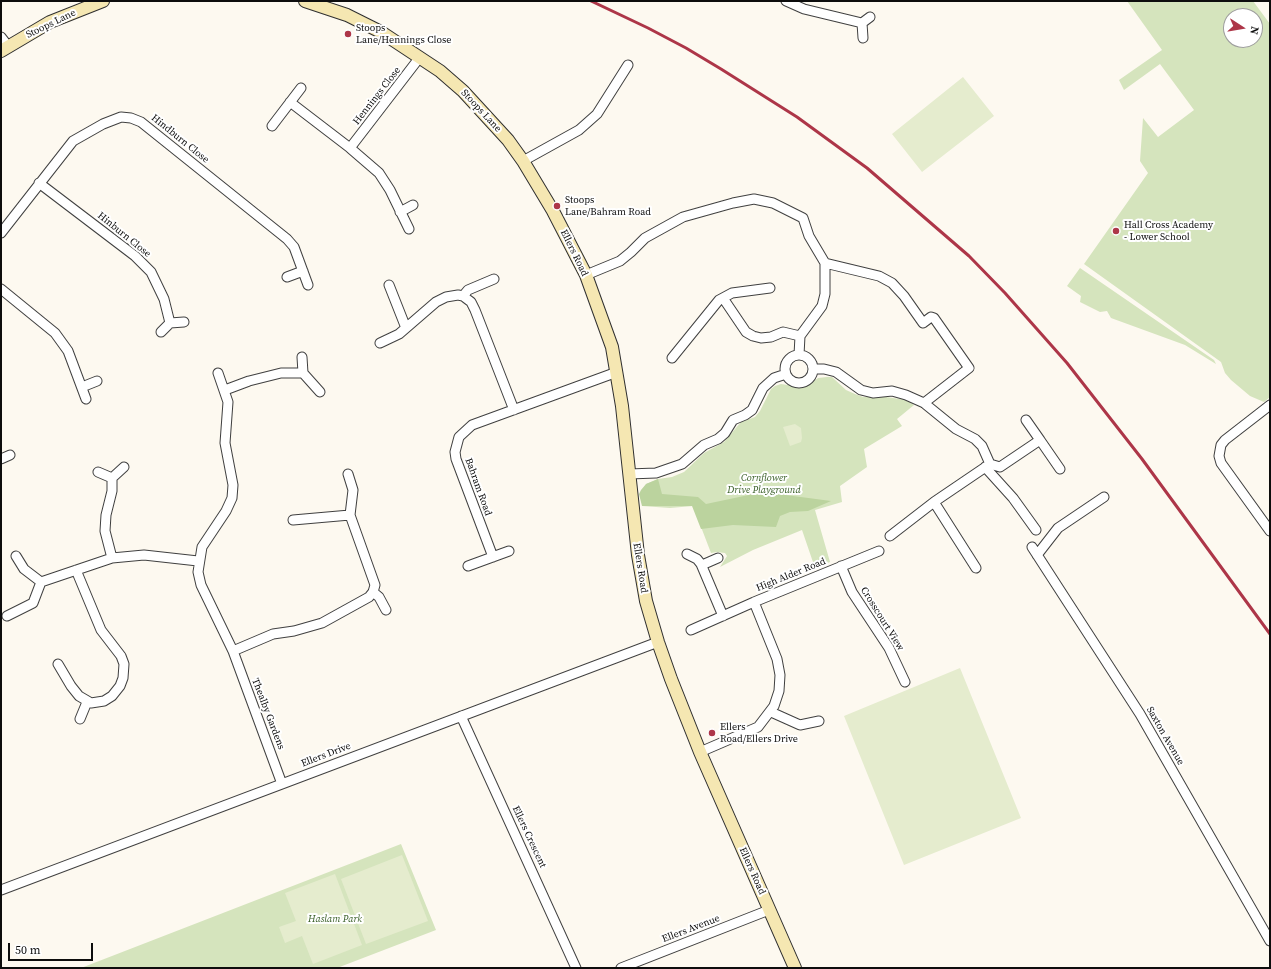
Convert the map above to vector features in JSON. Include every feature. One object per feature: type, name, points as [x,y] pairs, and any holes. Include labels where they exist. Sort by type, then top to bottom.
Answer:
[{"type":"street","name":"Stoops Lane","points":[[3,45],[50,22],[103,1]]},
{"type":"street","name":"Stoops Lane","points":[[305,1],[347,15],[381,32],[420,57],[463,91],[508,140],[523,161]]},
{"type":"street","points":[[786,1],[804,9],[862,23]]},
{"type":"street","points":[[862,23],[870,17]]},
{"type":"street","points":[[862,23],[863,38]]},
{"type":"street","name":"Hennings Close","points":[[350,148],[420,57]]},
{"type":"street","points":[[523,161],[573,134],[597,114],[628,65]]},
{"type":"street","points":[[272,126],[302,88]]},
{"type":"street","points":[[290,102],[350,148],[379,173],[409,229]]},
{"type":"street","name":"Hindburn Close","points":[[1,231],[73,142],[103,124],[121,117],[131,118],[142,122],[287,239],[294,247],[308,285]]},
{"type":"street","name":"Ellers Road","points":[[523,161],[553,211],[586,275],[612,347],[617,372],[638,555],[646,601],[658,642],[700,752],[795,968]]},
{"type":"street","name":"Hinburn Close","points":[[39,183],[135,256],[151,272],[161,292],[170,322]]},
{"type":"street","points":[[586,275],[620,261],[645,238],[683,217],[732,203],[754,199],[773,203],[803,218],[809,236],[825,263],[825,294],[822,306],[800,336],[799,355]]},
{"type":"street","points":[[400,212],[413,205]]},
{"type":"street","points":[[825,263],[880,276],[892,283],[904,296],[923,323],[931,317],[934,318],[969,368],[924,403]]},
{"type":"street","points":[[287,277],[303,271]]},
{"type":"street","points":[[463,296],[468,290],[494,279]]},
{"type":"street","points":[[389,285],[406,328]]},
{"type":"street","points":[[1,288],[55,333],[68,351],[86,399]]},
{"type":"street","points":[[672,358],[714,305],[723,298],[732,294],[770,288]]},
{"type":"street","points":[[380,342],[406,328],[436,302],[446,297],[458,295],[463,296],[471,302],[475,310],[514,410]]},
{"type":"street","points":[[723,298],[746,332],[753,336],[761,338],[771,337],[783,332],[800,336]]},
{"type":"street","points":[[160,332],[170,322],[184,322]]},
{"type":"street","points":[[799,355],[808,357],[813,365],[810,378],[802,383],[793,381],[786,374],[785,370],[787,361],[794,356],[799,355]]},
{"type":"street","points":[[302,357],[304,373],[320,392]]},
{"type":"street","points":[[813,369],[824,369],[836,372],[861,390],[873,393],[892,391],[906,395],[924,403],[956,429],[975,439],[982,446],[988,465],[1036,530]]},
{"type":"street","name":"Bahram Road","points":[[493,556],[456,459],[456,444],[464,431],[472,425],[617,372]]},
{"type":"street","name":"Thealby Gardens","points":[[218,373],[228,402],[225,444],[233,485],[232,498],[226,512],[202,547],[198,561],[198,572],[201,585],[232,651],[282,784]]},
{"type":"street","points":[[225,390],[249,381],[281,373],[304,373]]},
{"type":"street","points":[[629,474],[656,473],[682,464],[704,445],[718,439],[725,433],[733,420],[746,415],[752,410],[763,388],[774,378],[786,374]]},
{"type":"street","points":[[82,387],[97,381]]},
{"type":"street","points":[[1270,405],[1225,440],[1220,451],[1221,462],[1270,531]]},
{"type":"street","points":[[1026,420],[1060,470]]},
{"type":"street","points":[[890,536],[934,502],[988,465],[1000,467],[1040,440]]},
{"type":"street","points":[[112,558],[105,531],[106,515],[112,491],[112,478],[124,467]]},
{"type":"street","points":[[98,472],[112,478]]},
{"type":"street","points":[[232,651],[273,634],[294,631],[322,622],[369,597],[373,592],[375,585],[350,515],[353,490],[348,474]]},
{"type":"street","name":"Saxton Avenue","points":[[1104,497],[1058,528],[1034,551],[1140,714],[1270,941]]},
{"type":"street","points":[[934,502],[976,568]]},
{"type":"street","points":[[293,520],[350,515]]},
{"type":"street","points":[[468,566],[508,551]]},
{"type":"street","name":"High Alder Road","points":[[700,752],[758,727],[771,712],[780,691],[780,675],[777,659],[754,602],[879,551]]},
{"type":"street","points":[[687,554],[697,559],[702,566],[723,616]]},
{"type":"street","points":[[41,582],[112,558],[144,555],[198,561]]},
{"type":"street","points":[[16,556],[24,569],[41,582]]},
{"type":"street","points":[[702,566],[718,558]]},
{"type":"street","name":"Crosscourt View","points":[[841,566],[852,592],[889,648],[905,682]]},
{"type":"street","points":[[58,664],[71,686],[79,696],[91,703],[104,701],[117,692],[123,678],[124,664],[121,656],[101,630],[76,570]]},
{"type":"street","points":[[7,616],[33,603],[41,582]]},
{"type":"street","points":[[373,592],[379,596],[386,610]]},
{"type":"street","points":[[691,630],[754,602]]},
{"type":"street","name":"Ellers Drive","points":[[1,890],[658,642]]},
{"type":"street","points":[[80,719],[87,702]]},
{"type":"street","points":[[771,712],[800,725],[819,721]]},
{"type":"street","name":"Ellers Crescent","points":[[461,716],[576,968]]},
{"type":"street","name":"Ellers Avenue","points":[[621,968],[769,910]]},
{"type":"green space","points":[[1127,1],[1253,1],[1258,8],[1223,8],[1223,48],[1263,48],[1263,15],[1270,24],[1270,397],[1264,402],[1250,396],[1231,380],[1225,373],[1221,362],[1084,264],[1148,173],[1140,161],[1143,118],[1158,137],[1194,110],[1160,64],[1124,90],[1119,80],[1162,50]]},
{"type":"green space","points":[[963,77],[994,116],[922,172],[892,134]]},
{"type":"green space","points":[[1080,268],[1214,360],[1216,364],[1185,345],[1111,318],[1107,311],[1100,312],[1080,302],[1081,296],[1067,286]]},
{"type":"green space","name":"Cornflower Drive Playground","points":[[832,377],[846,390],[863,397],[886,397],[907,400],[914,405],[897,419],[902,426],[864,449],[867,467],[840,486],[842,502],[815,510],[830,562],[815,568],[802,530],[753,550],[720,567],[727,556],[725,553],[711,553],[693,506],[670,508],[642,506],[646,484],[684,472],[704,453],[724,442],[741,422],[755,417],[760,411],[771,389],[775,386],[781,384],[801,387],[810,384],[818,378]]},
{"type":"green space","points":[[795,424],[801,428],[802,438],[801,442],[790,446],[783,427]]},
{"type":"green space","points":[[658,479],[662,494],[698,497],[706,504],[763,492],[831,501],[808,511],[790,512],[780,516],[776,527],[733,525],[701,529],[692,506],[642,506],[639,494],[641,490],[646,484]]},
{"type":"green space","points":[[960,668],[1021,818],[904,865],[844,716]]},
{"type":"green space","name":"Haslam Park","points":[[401,844],[436,930],[337,968],[81,968]]},
{"type":"green space","points":[[402,855],[428,921],[366,944],[341,879]]},
{"type":"green space","points":[[335,874],[362,945],[313,964],[302,936],[285,943],[279,927],[296,921],[285,893]]},
{"type":"railway","points":[[591,1],[686,48],[797,117],[867,168],[969,256],[1005,293],[1067,363],[1142,459],[1270,634]]},
{"type":"place","name":"Stoops Lane/Hennings Close","points":[[348,34]]},
{"type":"place","name":"Stoops Lane/Bahram Road","points":[[557,206]]},
{"type":"place","name":"Hall Cross Academy - Lower School","points":[[1116,231]]},
{"type":"place","name":"Ellers Road/Ellers Drive","points":[[712,733]]}]
